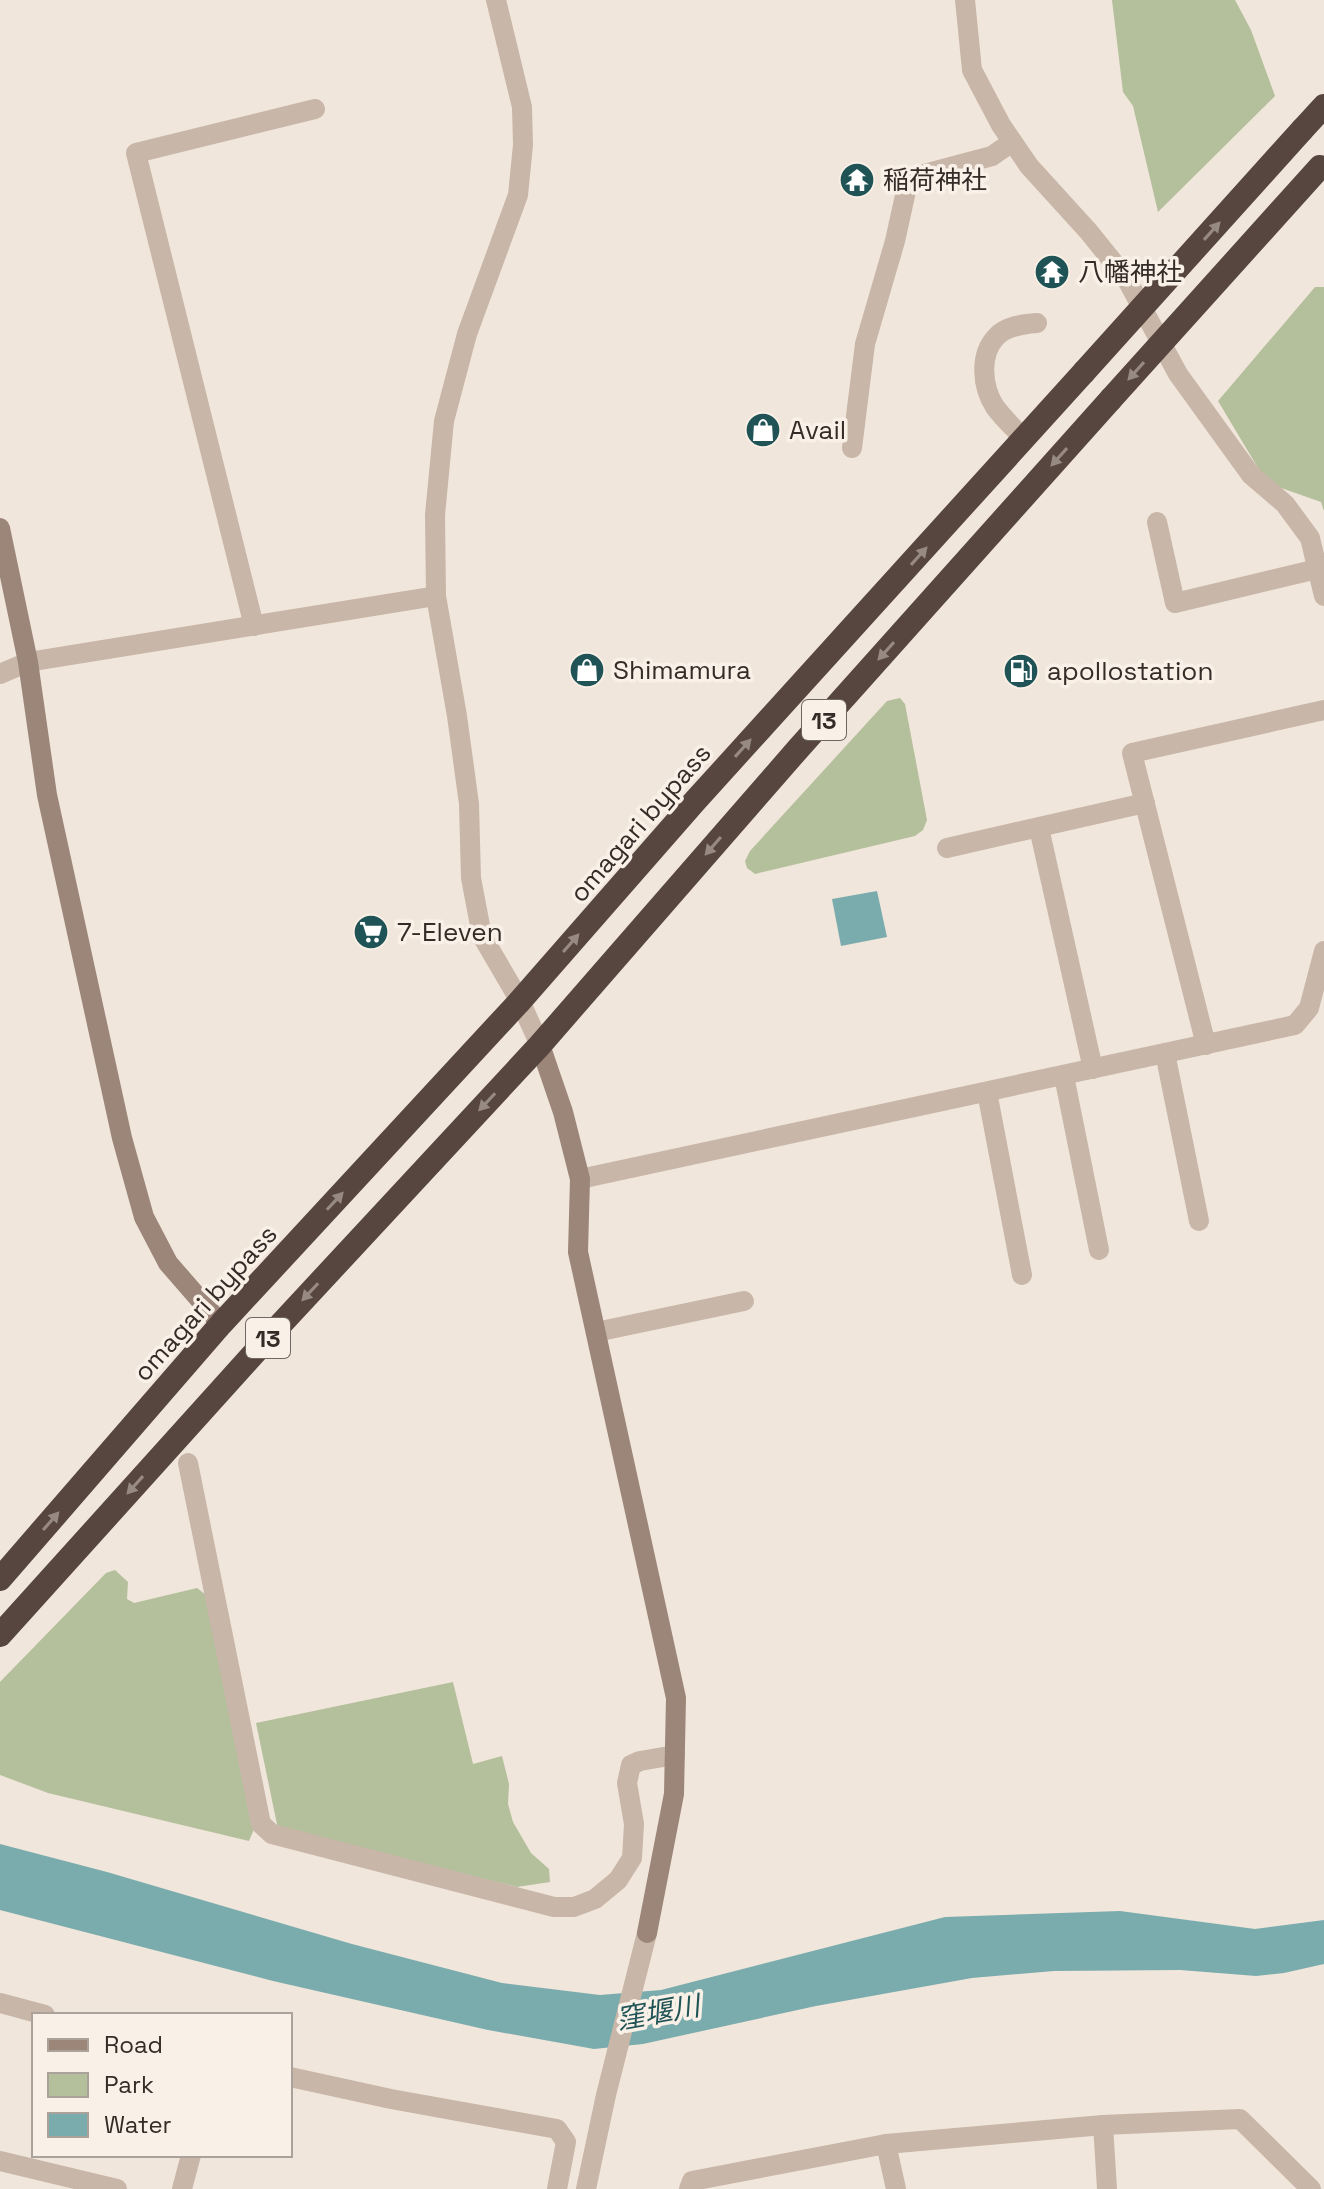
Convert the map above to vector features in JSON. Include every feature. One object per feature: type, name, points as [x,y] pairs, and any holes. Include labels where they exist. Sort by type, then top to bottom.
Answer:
[{"type":"highway","name":"omagari bypass","points":[[0,1579],[221,1324],[520,1001],[695,801],[1324,106]]},
{"type":"highway","name":"13","points":[[0,1635],[267,1339],[540,1045],[798,749],[1324,163]]},
{"type":"street","points":[[496,0],[522,107],[523,145],[518,195],[467,334],[444,421],[435,515],[436,596],[469,804],[471,878],[482,936],[520,1001],[540,1045],[563,1112],[580,1179],[578,1252],[676,1698],[674,1794],[647,1933],[586,2189]]},
{"type":"street","points":[[965,0],[972,70],[1001,125],[1029,166],[1126,278],[1178,374],[1251,475],[1285,504],[1310,538],[1324,596]]},
{"type":"street","points":[[254,626],[136,153],[315,109]]},
{"type":"street","points":[[852,448],[865,344],[906,191],[913,177],[992,156],[1012,142]]},
{"type":"street","points":[[1024,439],[995,407],[986,389],[984,372],[988,352],[996,337],[1010,328],[1037,323]]},
{"type":"street","points":[[1157,522],[1175,603],[1317,569]]},
{"type":"street","points":[[0,528],[28,662],[47,795],[122,1138],[144,1217],[168,1263],[221,1324]]},
{"type":"street","points":[[0,674],[28,662],[436,596]]},
{"type":"street","points":[[1206,1045],[1132,753],[1324,710]]},
{"type":"street","points":[[947,848],[1145,803]]},
{"type":"street","points":[[1039,828],[1093,1069]]},
{"type":"street","points":[[580,1179],[1295,1025],[1309,1008],[1324,951]]},
{"type":"street","points":[[1165,1053],[1199,1221]]},
{"type":"street","points":[[1064,1076],[1099,1250]]},
{"type":"street","points":[[987,1092],[1022,1275]]},
{"type":"street","points":[[596,1332],[744,1301]]},
{"type":"street","points":[[188,1463],[261,1824],[272,1834],[554,1907],[574,1907],[595,1899],[618,1880],[632,1858],[634,1824],[627,1783],[631,1765],[675,1755]]},
{"type":"street","points":[[0,2003],[38,2013]]},
{"type":"street","points":[[292,2077],[557,2129],[566,2142],[557,2189]]},
{"type":"street","points":[[689,2189],[692,2181],[886,2144],[1103,2125],[1240,2119],[1311,2189]]},
{"type":"street","points":[[1103,2125],[1107,2189]]},
{"type":"street","points":[[886,2144],[896,2189]]},
{"type":"street","points":[[182,2189],[190,2157]]},
{"type":"street","points":[[0,2161],[117,2189]]},
{"type":"green space","points":[[1112,0],[1235,0],[1251,30],[1275,96],[1158,212],[1133,106],[1123,92]]},
{"type":"green space","points":[[1315,287],[1324,287],[1324,511],[1321,502],[1267,483],[1218,401]]},
{"type":"green space","points":[[900,698],[905,704],[927,820],[923,830],[915,836],[755,874],[747,868],[745,861],[750,851],[887,701]]},
{"type":"green space","points":[[115,1570],[128,1582],[127,1599],[134,1603],[197,1588],[206,1595],[254,1829],[249,1841],[48,1793],[0,1775],[0,1682],[106,1573]]},
{"type":"green space","points":[[453,1682],[473,1764],[502,1756],[513,1822],[531,1853],[549,1869],[550,1882],[517,1887],[278,1829],[256,1723]]},
{"type":"water","points":[[877,891],[887,937],[841,946],[832,899]]},
{"type":"water","name":"窪堰川","points":[[0,1844],[352,1944],[502,1983],[600,1995],[661,1990],[945,1917],[1120,1911],[1255,1929],[1324,1920],[1324,1964],[1256,1976],[1180,1970],[1054,1971],[972,1978],[816,2006],[643,2044],[594,2049],[488,2030],[273,1981],[0,1910]]},
{"type":"place","name":"稲荷神社","points":[[857,180]]},
{"type":"place","name":"八幡神社","points":[[1052,272]]},
{"type":"place","name":"Avail","points":[[763,430]]},
{"type":"place","name":"Shimamura","points":[[587,670]]},
{"type":"place","name":"apollostation","points":[[1021,671]]},
{"type":"place","name":"7-Eleven","points":[[371,932]]}]
